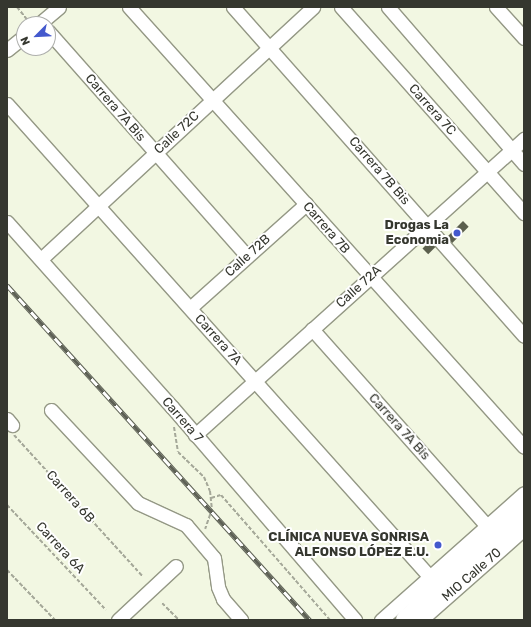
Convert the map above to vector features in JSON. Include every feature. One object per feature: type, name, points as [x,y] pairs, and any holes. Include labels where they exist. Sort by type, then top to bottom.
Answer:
[{"type":"highway","points":[[406,620],[524,511]]},
{"type":"street","points":[[50,16],[59,7]]},
{"type":"street","name":"Carrera 7B","points":[[129,7],[306,204],[369,277],[524,447]]},
{"type":"street","name":"Carrera 7B Bis","points":[[233,7],[524,336]]},
{"type":"street","name":"Calle 72C","points":[[41,259],[313,7]]},
{"type":"street","name":"Carrera 7C","points":[[341,7],[524,213]]},
{"type":"street","points":[[388,7],[524,164]]},
{"type":"street","points":[[496,7],[520,24],[524,38]]},
{"type":"street","points":[[7,50],[16,43]]},
{"type":"street","name":"Carrera 7A Bis","points":[[56,43],[247,256]]},
{"type":"street","name":"Carrera 7A","points":[[7,104],[428,576]]},
{"type":"street","name":"Calle 72A","points":[[195,435],[487,171],[524,140]]},
{"type":"street","name":"Calle 72B","points":[[190,308],[306,204]]},
{"type":"street","name":"Carrera 7","points":[[7,222],[195,435],[355,620]]},
{"type":"street","name":"Carrera 7A Bis","points":[[312,329],[486,524]]},
{"type":"street","points":[[51,410],[138,503],[186,525],[214,558],[218,587],[223,599],[241,620]]},
{"type":"street","points":[[381,620],[486,524],[524,493]]},
{"type":"street","name":"MIO Calle 70","points":[[420,620],[524,530]]},
{"type":"street","points":[[118,620],[176,566]]},
{"type":"path","points":[[17,7],[28,16]]},
{"type":"path","name":"Carrera 6B","points":[[10,422],[12,432],[143,577]]},
{"type":"path","points":[[177,424],[173,428],[178,452],[204,477],[211,498],[212,509],[209,520],[197,539]]},
{"type":"path","points":[[211,498],[222,495],[330,620]]},
{"type":"path","name":"Carrera 6A","points":[[7,505],[106,610]]},
{"type":"path","points":[[7,570],[55,620]]},
{"type":"path","points":[[162,602],[179,620]]},
{"type":"building","name":"Drogas La Economia","points":[[463,221],[469,227],[451,244],[445,239]]},
{"type":"building","points":[[431,240],[437,246],[428,254],[423,248]]},
{"type":"railway","points":[[7,285],[310,620]]},
{"type":"place","name":"Drogas La Economia","points":[[457,233]]},
{"type":"place","name":"CLÍNICA NUEVA SONRISA ALFONSO LÓPEZ E.U.","points":[[438,545]]}]
